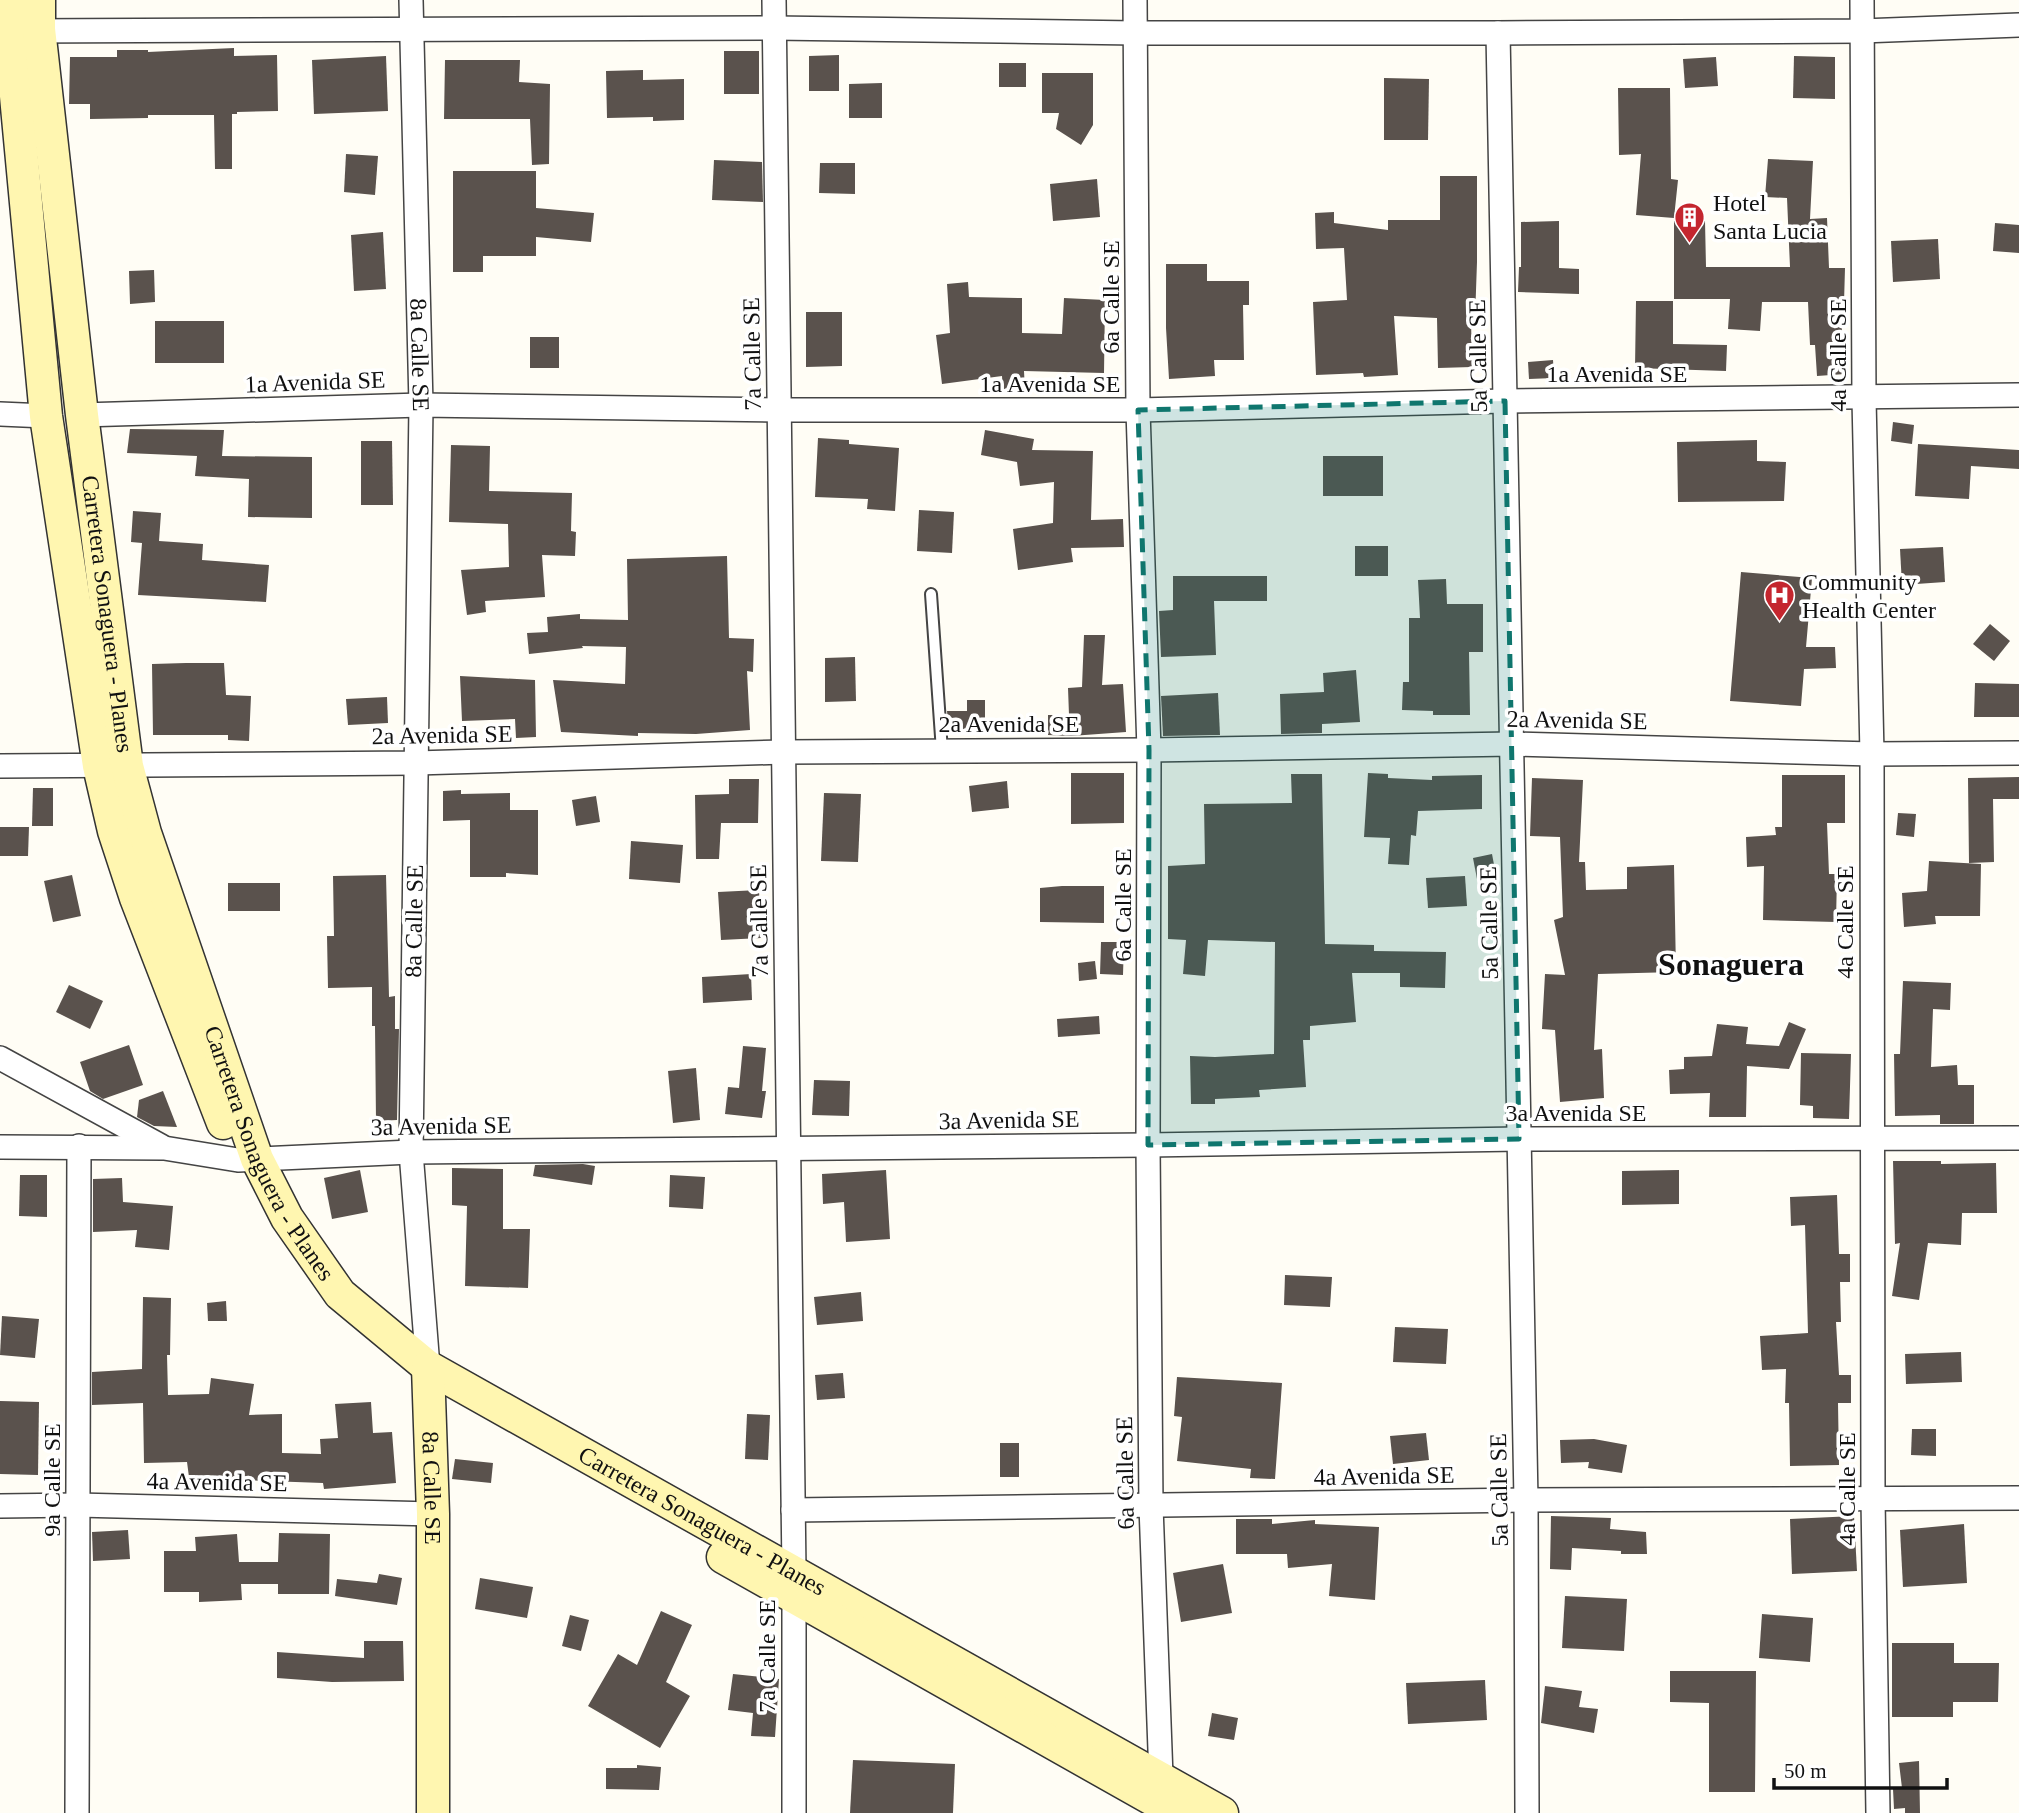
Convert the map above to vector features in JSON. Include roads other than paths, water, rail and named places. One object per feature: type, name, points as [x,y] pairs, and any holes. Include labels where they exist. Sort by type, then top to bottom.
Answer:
[{"type":"main road","name":"Carretera Sonaguera - Planes","points":[[10,0],[22,24],[82,415],[113,766],[114,831],[136,898],[248,1159],[272,1227],[327,1306],[428,1377],[793,1585],[1163,1801],[1222,1813]]},
{"type":"main road","name":"Carretera Sonaguera - Planes","points":[[22,24],[46,416],[113,766]]},
{"type":"main road","name":"8a Calle SE","points":[[428,1377],[433,1514],[433,1813]]},
{"type":"street","name":"8a Calle SE","points":[[411,0],[421,405],[411,1152],[428,1377]]},
{"type":"street","name":"7a Calle SE","points":[[774,0],[793,1510],[794,1813]]},
{"type":"street","name":"6a Calle SE","points":[[1135,0],[1138,410],[1149,750],[1148,1145],[1152,1506],[1163,1801]]},
{"type":"street","name":"4a Calle SE","points":[[1862,0],[1864,399],[1872,754],[1873,1499],[1878,1813]]},
{"type":"street","points":[[22,24],[1136,33],[1862,31],[2019,25]]},
{"type":"street","name":"5a Calle SE","points":[[1498,33],[1526,1500],[1527,1813]]},
{"type":"street","name":"1a Avenida SE","points":[[82,415],[421,405],[779,410],[1138,410],[1505,401],[1864,399],[2019,395]]},
{"type":"street","points":[[0,414],[46,416]]},
{"type":"street","name":"2a Avenida SE","points":[[0,765],[416,763],[783,752],[1512,744],[1872,754],[2019,753]]},
{"type":"street","points":[[0,1058],[164,1148]]},
{"type":"street","name":"3a Avenida SE","points":[[0,1147],[164,1148],[248,1159],[411,1152],[1519,1139],[2019,1138]]},
{"type":"street","name":"9a Calle SE","points":[[77,1813],[79,1146]]},
{"type":"street","name":"4a Avenida SE","points":[[793,1510],[1526,1500],[2019,1498]]},
{"type":"street","name":"4a Avenida SE","points":[[0,1506],[78,1505],[433,1514]]},
{"type":"lane","points":[[931,594],[942,751]]},
{"type":"place","name":"Hotel Santa Lucia","points":[[1690,244]]},
{"type":"place","name":"Community Health Center","points":[[1779,623]]},
{"type":"district","name":"Sonaguera","points":[[1731,964]]}]
